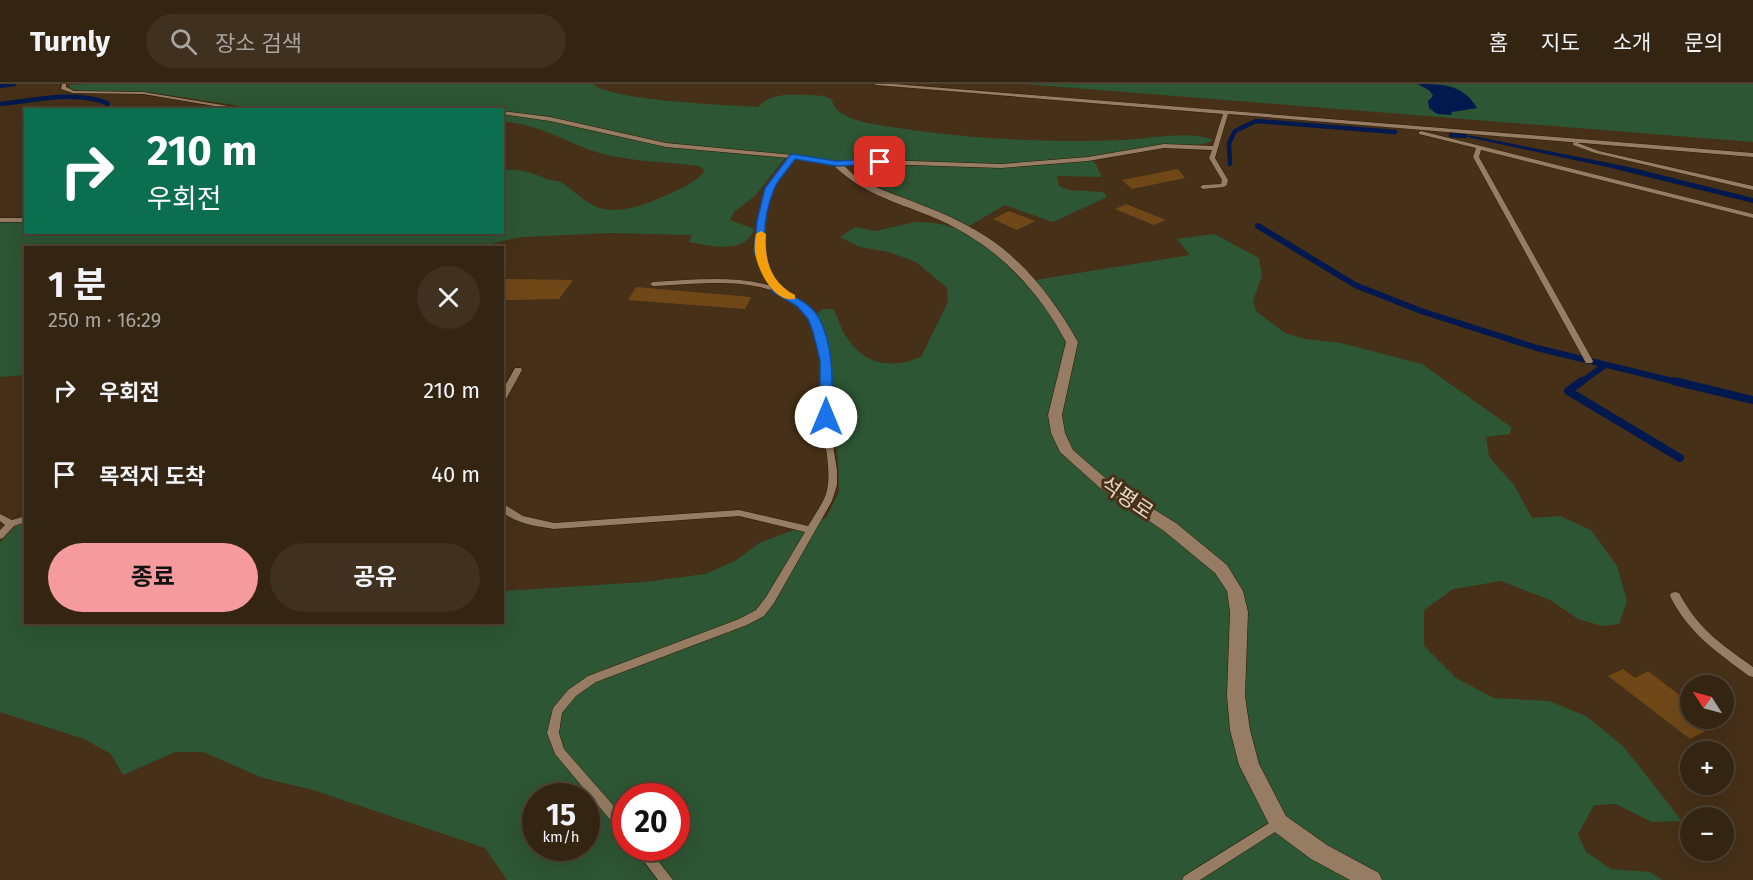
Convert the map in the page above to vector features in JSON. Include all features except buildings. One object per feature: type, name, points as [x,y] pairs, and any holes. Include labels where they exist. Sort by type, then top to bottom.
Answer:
[{"type":"street","name":"석평로","points":[[836,163],[852,179],[868,188],[960,226],[988,243],[1043,297],[1067,330],[1072,342],[1055,415],[1058,433],[1067,452],[1105,485],[1170,527],[1221,569],[1235,591],[1239,612],[1236,696],[1239,730],[1249,765],[1279,823],[1319,852],[1371,880]]},
{"type":"lane","points":[[64,84],[63,88],[66,91],[73,92],[143,93],[238,108]]},
{"type":"lane","points":[[876,84],[1753,155]]},
{"type":"lane","points":[[504,112],[550,119],[666,145],[836,163],[1001,166],[1088,159],[1164,146],[1215,148]]},
{"type":"lane","points":[[1203,187],[1224,185],[1225,180],[1221,171],[1213,162],[1226,113]]},
{"type":"lane","points":[[1408,128],[1478,149],[1753,216]]},
{"type":"lane","points":[[1567,140],[1597,152],[1753,188]]},
{"type":"lane","points":[[1478,149],[1476,157],[1589,360]]},
{"type":"lane","points":[[777,289],[759,252],[762,221],[770,188],[793,157]]},
{"type":"lane","points":[[0,220],[24,220]]},
{"type":"lane","points":[[612,813],[559,751],[553,733],[557,711],[572,693],[592,679],[760,613],[770,600],[831,492],[832,464],[826,417],[826,360],[813,318],[801,304],[777,289],[735,282],[653,284]]},
{"type":"lane","points":[[504,395],[518,370]]},
{"type":"lane","points":[[504,508],[512,515],[527,522],[554,526],[739,513],[811,530]]},
{"type":"lane","points":[[0,517],[12,524]]},
{"type":"lane","points":[[0,536],[12,524],[24,520]]},
{"type":"lane","points":[[1675,596],[1682,613],[1697,629],[1753,673]]},
{"type":"lane","points":[[1189,880],[1279,823]]},
{"type":"lane","points":[[651,861],[666,880]]},
{"type":"green space","points":[[593,84],[605,90],[646,98],[758,107],[771,98],[779,96],[824,96],[831,99],[839,111],[861,121],[953,135],[1066,141],[1122,140],[1181,135],[1213,140],[1198,145],[1151,146],[1092,157],[1102,177],[1057,176],[1059,186],[1069,190],[1104,192],[1107,197],[1053,222],[1005,205],[969,226],[856,177],[854,171],[859,166],[870,165],[863,160],[830,160],[788,154],[755,196],[734,212],[730,220],[754,229],[750,237],[735,246],[689,242],[692,235],[610,233],[521,237],[480,246],[24,246],[24,375],[0,377],[0,222],[24,222],[24,234],[504,234],[504,170],[520,170],[560,182],[592,205],[612,210],[631,208],[656,200],[679,190],[705,171],[699,166],[630,159],[594,151],[542,130],[504,122],[504,108],[254,108],[148,92],[79,91],[69,88],[70,85]]},
{"type":"green space","points":[[1024,84],[1753,84],[1753,142]]},
{"type":"green space","points":[[915,222],[949,226],[976,239],[988,248],[1023,282],[1190,255],[1177,239],[1214,234],[1259,258],[1262,276],[1253,301],[1256,311],[1285,333],[1305,339],[1341,343],[1422,364],[1511,427],[1510,434],[1486,437],[1489,457],[1514,485],[1532,518],[1560,516],[1591,530],[1617,566],[1627,601],[1619,624],[1602,626],[1578,619],[1550,600],[1501,581],[1453,589],[1424,610],[1424,646],[1456,678],[1494,698],[1549,701],[1586,716],[1623,746],[1680,821],[1652,822],[1616,804],[1594,805],[1578,834],[1586,852],[1611,869],[1649,872],[1663,880],[507,880],[485,848],[313,790],[263,778],[203,752],[175,752],[123,775],[111,754],[84,739],[0,712],[0,542],[16,525],[24,521],[24,624],[504,624],[504,591],[644,582],[705,574],[735,561],[761,542],[826,518],[839,492],[838,460],[832,419],[831,361],[826,335],[816,314],[823,309],[833,309],[845,335],[854,347],[871,359],[890,364],[921,357],[948,302],[947,288],[916,262],[889,252],[860,247],[840,237],[855,227],[875,231]]},
{"type":"water","points":[[1418,84],[1444,85],[1459,90],[1477,108],[1452,112],[1451,115],[1437,114],[1429,108],[1428,101],[1433,96],[1430,91]]},
{"type":"water","points":[[1453,134],[1629,167],[1753,198],[1753,203],[1607,167]]},
{"type":"waterway","points":[[0,86],[14,84]]},
{"type":"waterway","points":[[0,104],[80,97],[107,103],[107,108]]},
{"type":"waterway","points":[[1230,164],[1229,143],[1235,131],[1256,121],[1395,132]]},
{"type":"waterway","points":[[1451,135],[1465,136]]},
{"type":"waterway","points":[[1258,226],[1355,285],[1421,311],[1537,348],[1681,383]]},
{"type":"waterway","points":[[1580,383],[1605,365]]},
{"type":"waterway","points":[[1582,381],[1568,391],[1680,458]]},
{"type":"waterway","points":[[1674,381],[1753,400]]},
{"type":"slow traffic","points":[[761,234],[759,252],[765,267],[777,289],[792,297]]},
{"type":"route","points":[[826,417],[826,360],[819,332],[813,318],[801,304],[777,289],[765,267],[759,252],[762,221],[770,188],[793,157],[836,163],[880,162]]}]
